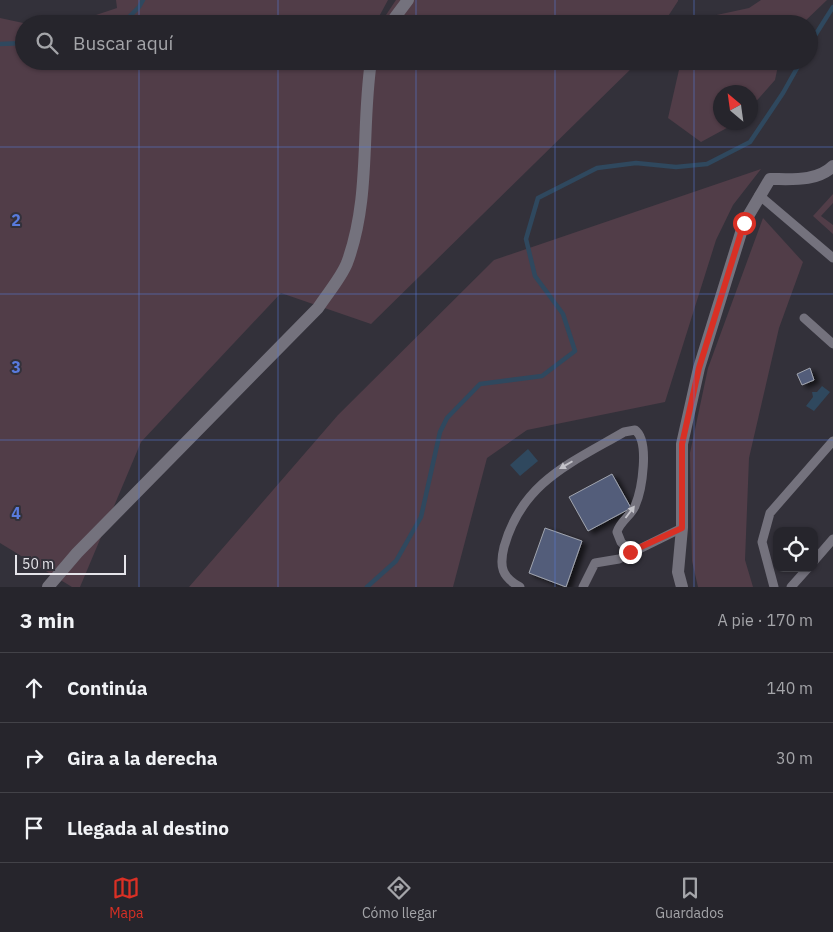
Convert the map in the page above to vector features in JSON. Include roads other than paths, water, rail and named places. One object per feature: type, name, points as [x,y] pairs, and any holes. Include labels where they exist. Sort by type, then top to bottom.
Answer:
[{"type":"street","points":[[397,15],[408,0]]},
{"type":"street","points":[[48,587],[77,553],[318,308],[347,264],[362,213],[367,88],[370,70]]},
{"type":"street","points":[[682,587],[678,572],[682,528],[682,444],[699,368],[744,223],[770,180],[805,180],[829,171],[833,166]]},
{"type":"lane","points":[[760,194],[833,258]]},
{"type":"lane","points":[[804,318],[833,344]]},
{"type":"lane","points":[[520,587],[508,580],[501,566],[507,536],[520,508],[536,488],[552,474],[624,432],[635,430],[641,436],[644,450],[637,499],[633,509],[617,532],[621,542],[630,552]]},
{"type":"lane","points":[[774,587],[762,542],[770,513],[833,441]]},
{"type":"lane","points":[[583,587],[595,563],[612,561],[682,528]]},
{"type":"lane","points":[[818,556],[833,539]]},
{"type":"lane","points":[[791,587],[804,572]]},
{"type":"water","points":[[822,386],[830,392],[814,411],[806,406],[813,397],[812,392],[817,392]]},
{"type":"water","points":[[528,449],[538,461],[520,476],[510,465]]},
{"type":"waterway","points":[[131,15],[143,0]]},
{"type":"waterway","points":[[818,31],[833,7]]},
{"type":"waterway","points":[[0,44],[15,43]]},
{"type":"waterway","points":[[367,587],[396,561],[421,517],[440,432],[447,418],[480,384],[542,376],[575,351],[563,314],[535,276],[526,239],[538,198],[597,168],[636,163],[676,167],[707,164],[750,142],[796,70]]}]
